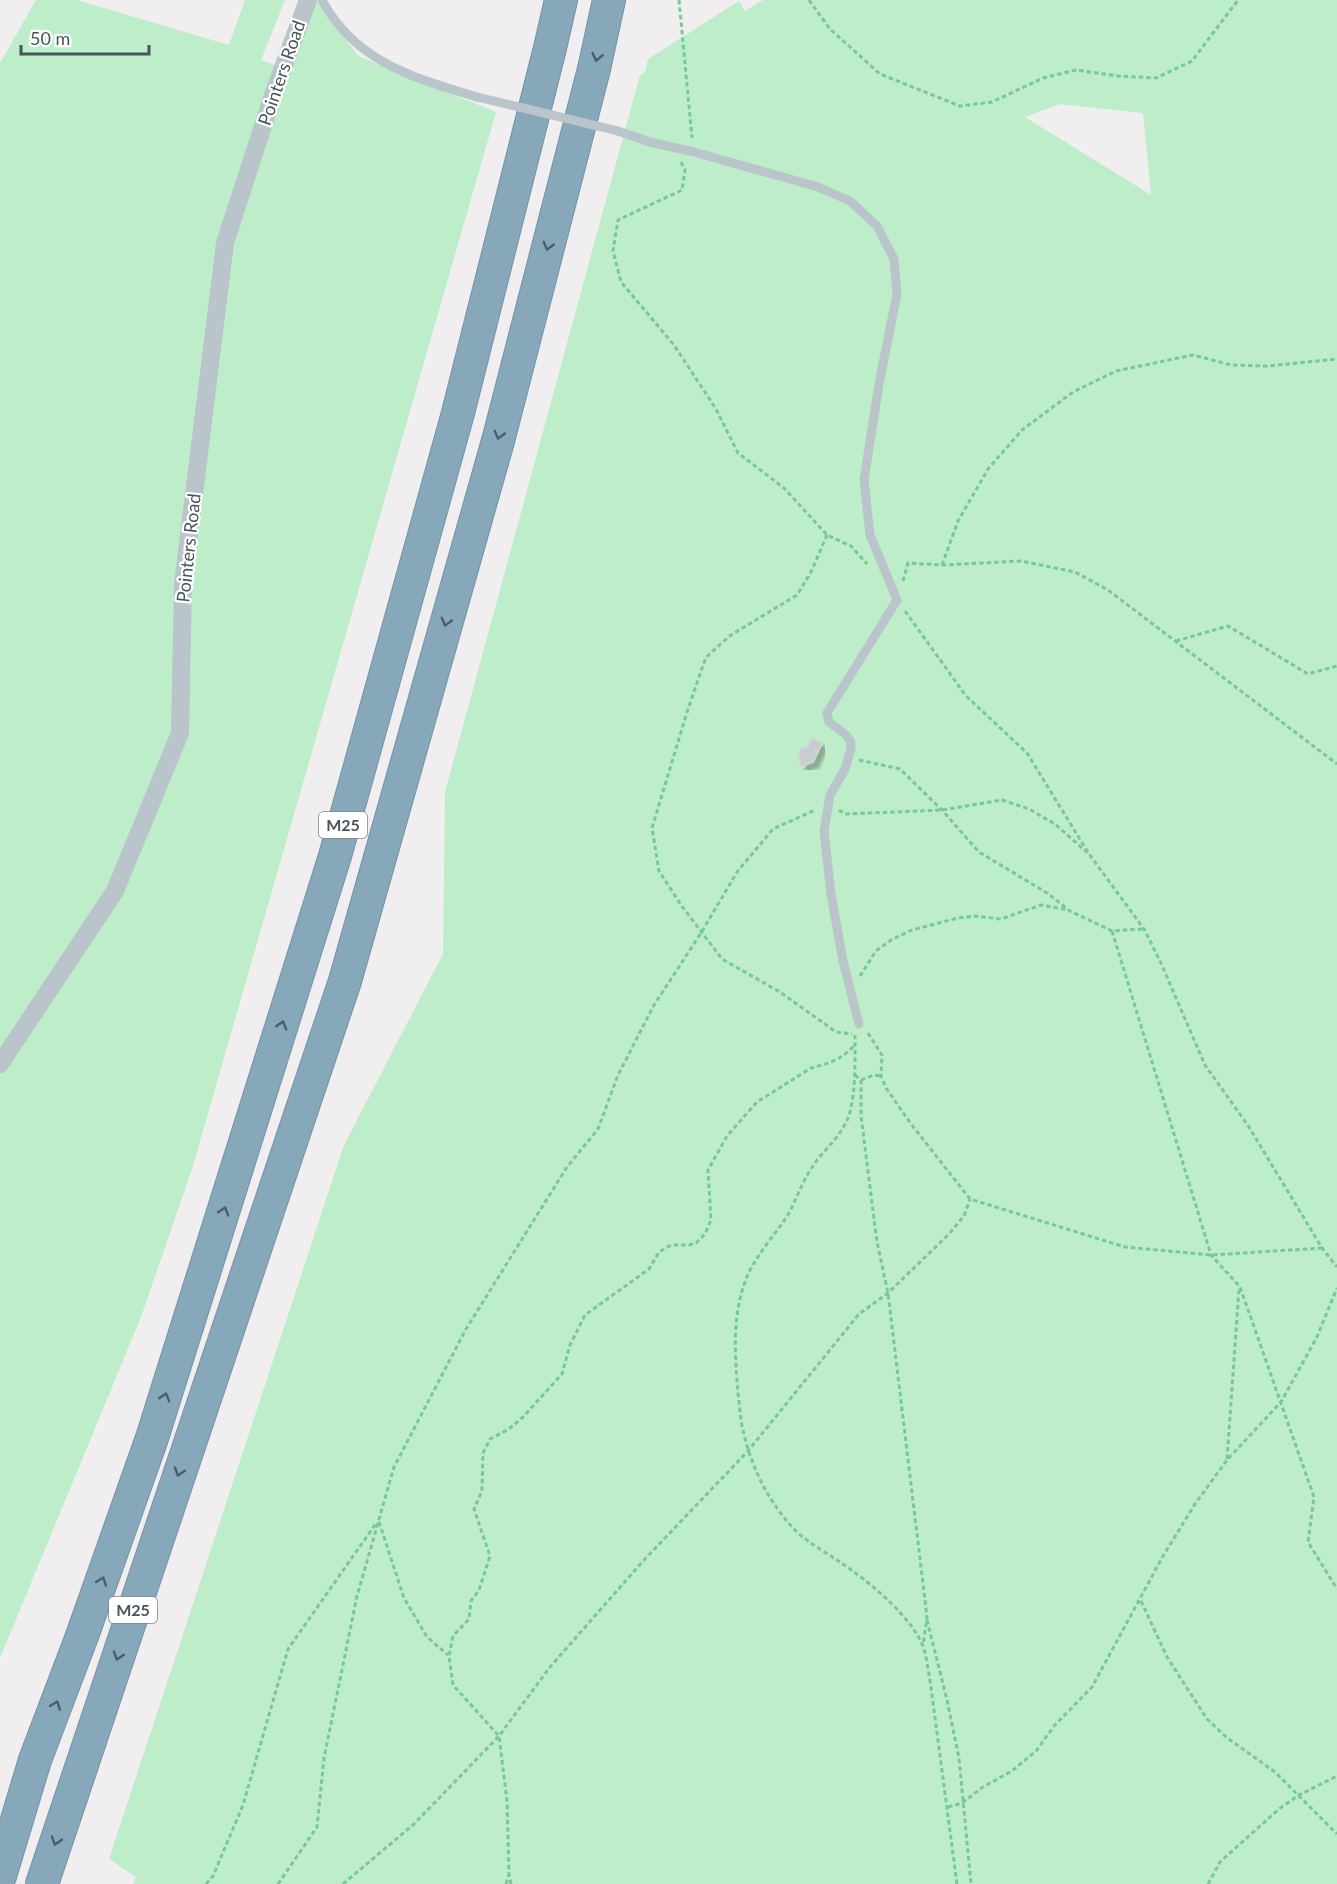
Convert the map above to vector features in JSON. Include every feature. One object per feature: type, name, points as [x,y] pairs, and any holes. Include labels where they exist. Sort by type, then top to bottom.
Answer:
[{"type":"highway","name":"M25","points":[[0,1876],[35,1760],[82,1636],[152,1438],[335,856],[458,413],[561,0]]},
{"type":"highway","name":"M25","points":[[42,1884],[345,981],[498,441],[594,69],[609,0]]},
{"type":"street","name":"Pointers Road","points":[[0,1064],[115,891],[180,733],[183,584],[225,243],[273,95],[308,0]]},
{"type":"lane","points":[[322,0],[329,14],[344,33],[375,58],[423,81],[477,97],[618,131],[818,187],[850,201],[877,226],[894,259],[897,294],[879,384],[864,480],[870,535],[897,600],[827,713],[829,722],[845,734],[851,742],[849,758],[828,804],[824,831],[833,905],[859,1024]]},
{"type":"path","points":[[679,0],[694,152]]},
{"type":"path","points":[[808,0],[830,29],[880,74],[960,106],[992,102],[1043,78],[1076,70],[1156,78],[1192,61],[1238,0]]},
{"type":"path","points":[[675,148],[685,170],[681,190],[618,220],[613,251],[621,282],[674,345],[716,409],[738,453],[784,488],[827,535],[851,546],[868,565]]},
{"type":"path","points":[[942,565],[958,521],[988,469],[1022,430],[1073,392],[1116,371],[1193,355],[1231,365],[1268,366],[1337,359]]},
{"type":"path","points":[[827,535],[811,572],[797,595],[731,635],[706,657],[652,828],[659,871],[722,960],[780,992],[836,1032],[855,1035],[854,1075],[849,1114],[834,1143],[822,1153],[809,1172],[789,1212],[755,1261],[745,1282],[738,1307],[734,1354],[742,1428],[748,1452],[762,1484],[779,1511],[797,1532],[861,1577],[888,1600],[915,1633],[923,1647],[930,1680],[957,1884]]},
{"type":"path","points":[[1337,764],[1108,590],[1075,572],[1021,561],[942,565],[908,563],[897,600],[966,696],[1027,753],[1089,854],[1144,929],[1204,1065],[1249,1127],[1322,1248],[1337,1267]]},
{"type":"path","points":[[1176,641],[1228,626],[1308,674],[1337,666]]},
{"type":"path","points":[[849,758],[900,769],[942,810],[979,852],[1047,893],[1070,910],[1112,931],[1144,929]]},
{"type":"path","points":[[278,1884],[317,1827],[324,1758],[357,1596],[394,1467],[466,1329],[567,1167],[598,1130],[618,1075],[654,1005],[737,872],[773,829],[828,804],[845,814],[942,810],[1002,800],[1029,809],[1055,824],[1089,854]]},
{"type":"path","points":[[850,990],[876,951],[891,940],[912,930],[974,916],[1001,919],[1041,905],[1070,910]]},
{"type":"path","points":[[1112,931],[1211,1255],[1240,1287],[1314,1497],[1308,1542],[1337,1589]]},
{"type":"path","points":[[859,1024],[872,1038],[882,1055],[881,1076],[886,1088],[970,1199],[1125,1247],[1211,1255],[1322,1248]]},
{"type":"path","points":[[512,1884],[509,1874],[507,1801],[499,1736],[453,1685],[448,1656],[453,1636],[469,1619],[471,1601],[479,1590],[490,1556],[474,1509],[482,1491],[483,1453],[490,1438],[509,1429],[523,1417],[562,1374],[570,1345],[585,1315],[650,1269],[659,1252],[671,1245],[696,1243],[705,1234],[711,1220],[708,1170],[727,1136],[757,1102],[811,1068],[843,1056],[855,1045]]},
{"type":"path","points":[[854,1075],[861,1080]]},
{"type":"path","points":[[861,1080],[874,1075],[881,1076]]},
{"type":"path","points":[[861,1080],[861,1116],[878,1242],[888,1293],[927,1617],[957,1747],[971,1884]]},
{"type":"path","points":[[343,1884],[414,1824],[499,1736],[550,1667],[644,1560],[748,1452],[859,1314],[888,1293],[949,1234],[964,1216],[970,1199]]},
{"type":"path","points":[[1227,1460],[1240,1287]]},
{"type":"path","points":[[948,1807],[962,1803],[1012,1771],[1036,1751],[1054,1726],[1092,1687],[1163,1556],[1195,1504],[1227,1460],[1281,1402],[1317,1337],[1337,1288]]},
{"type":"path","points":[[378,1521],[404,1598],[427,1637],[448,1656]]},
{"type":"path","points":[[206,1884],[213,1876],[243,1805],[288,1649],[378,1521]]},
{"type":"path","points":[[1140,1599],[1167,1657],[1207,1719],[1226,1737],[1275,1772],[1337,1834]]},
{"type":"path","points":[[923,1647],[927,1617]]},
{"type":"path","points":[[1209,1884],[1220,1862],[1279,1809],[1299,1795],[1337,1776]]},
{"type":"path","points":[[506,1884],[509,1874]]},
{"type":"green space","points":[[36,0],[77,0],[229,45],[245,0],[285,0],[261,60],[295,72],[292,66],[314,0],[317,0],[358,56],[496,112],[192,1169],[141,1317],[0,1658],[0,63]]},
{"type":"green space","points":[[763,0],[1337,0],[1337,1884],[133,1884],[136,1877],[109,1859],[344,1145],[443,954],[445,792],[640,75],[645,72],[648,59],[739,1],[745,11]],"holes":[[[1060,104],[1143,113],[1151,195],[1025,117]]]},
{"type":"building","points":[[812,738],[822,743],[813,762],[804,767],[799,765],[801,762],[798,755],[801,749],[808,747]]}]
